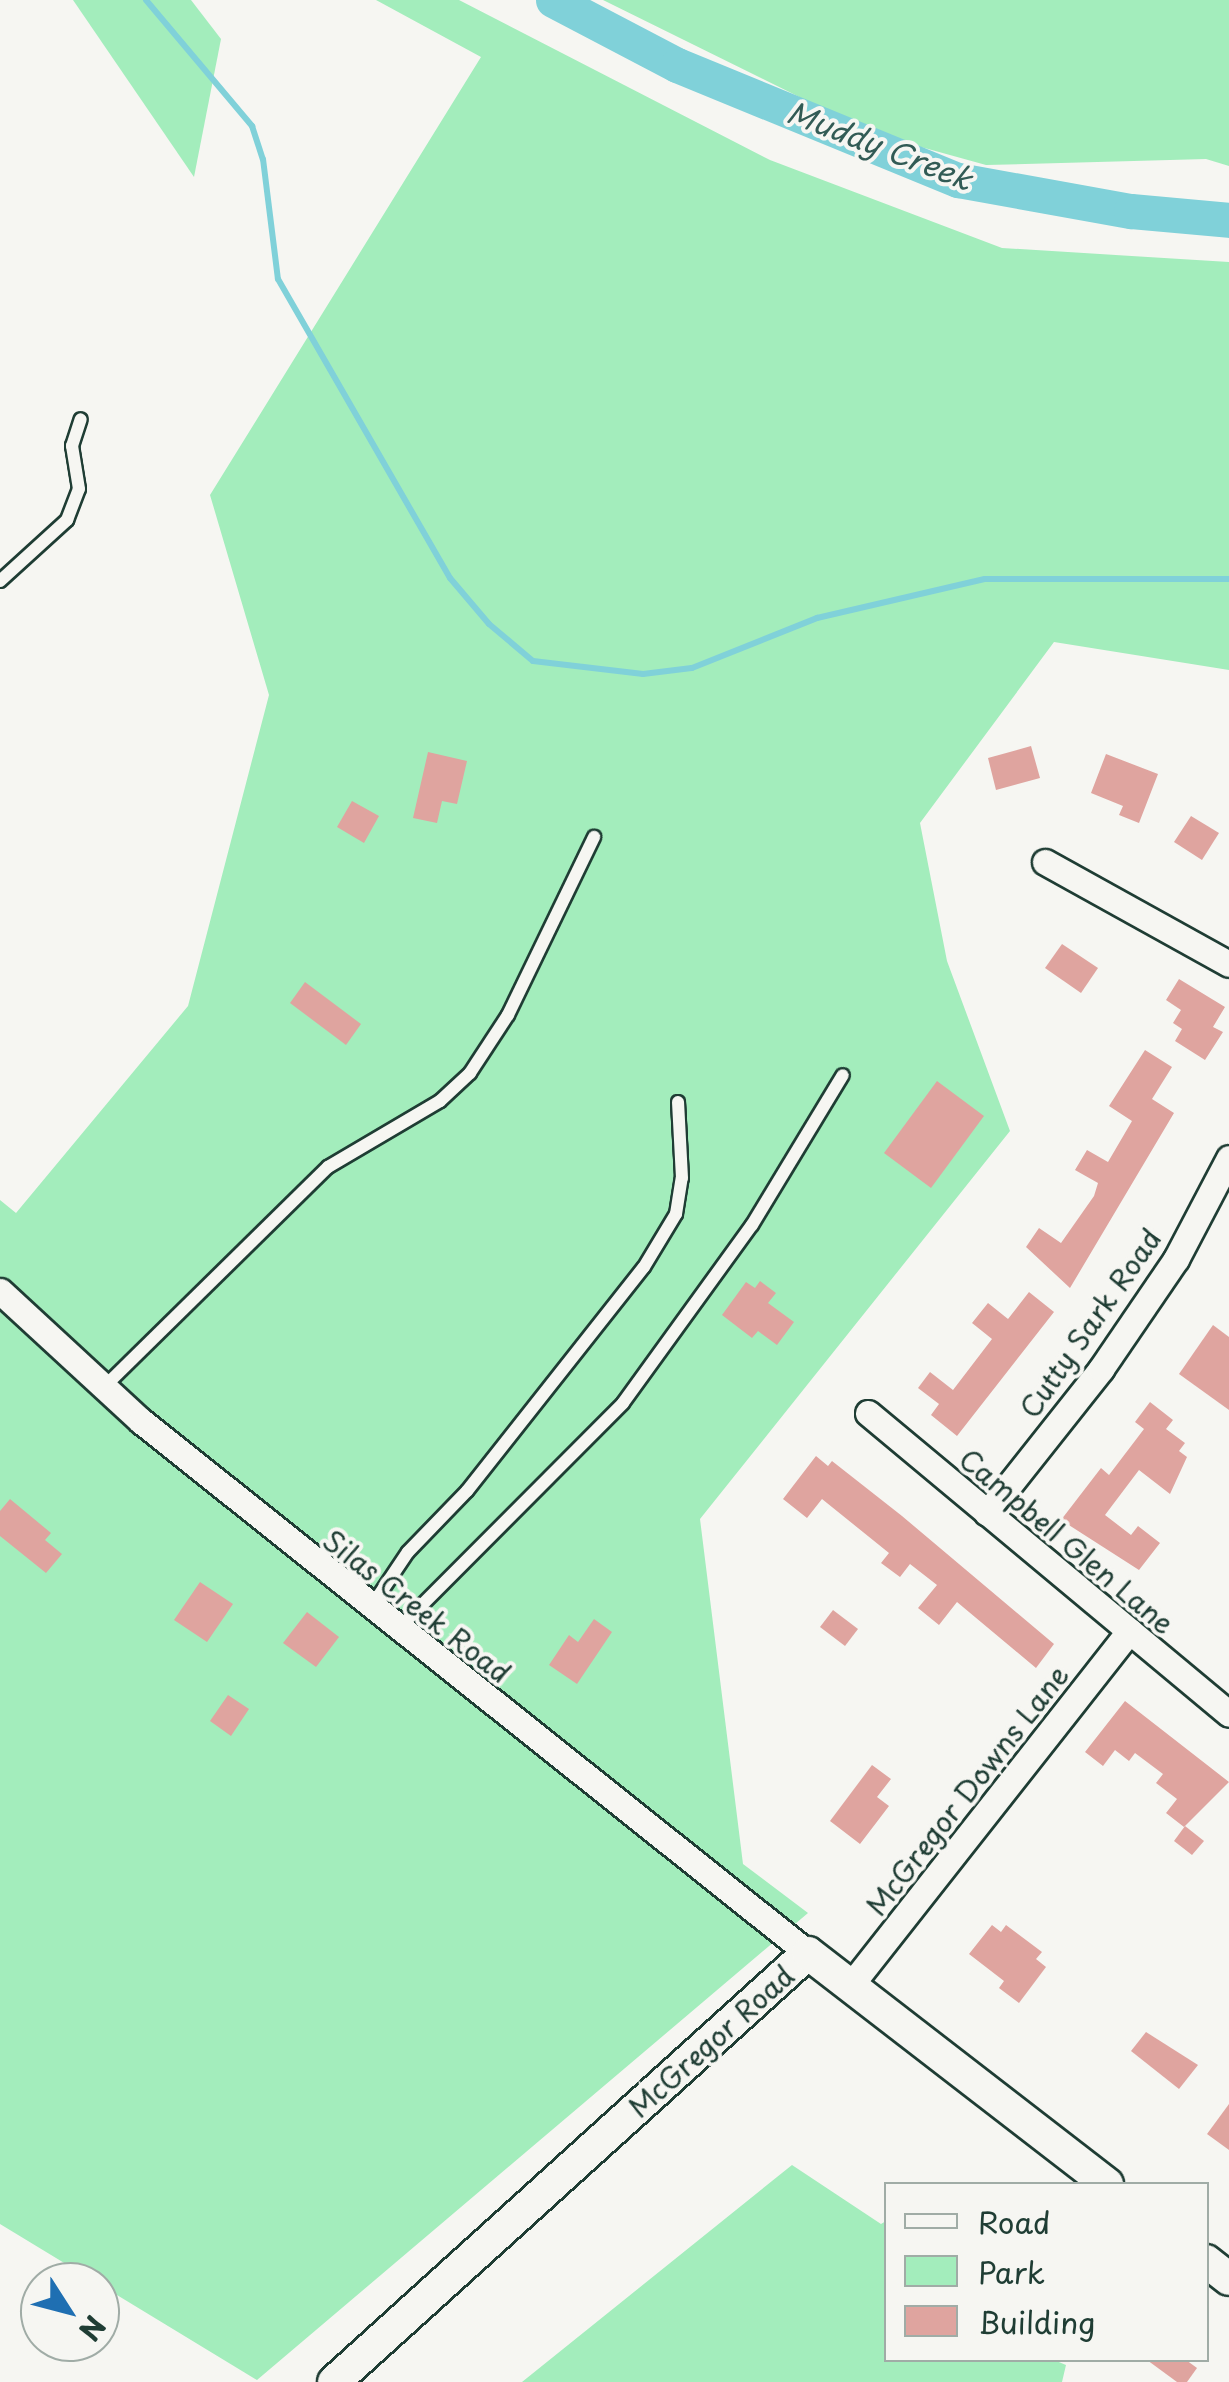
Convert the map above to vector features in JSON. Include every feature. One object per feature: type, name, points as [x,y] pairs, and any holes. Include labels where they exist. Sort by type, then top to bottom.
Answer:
[{"type":"street","points":[[1044,862],[1229,964]]},
{"type":"street","name":"Cutty Sark Road","points":[[987,1513],[1102,1368],[1176,1259],[1229,1158]]},
{"type":"street","name":"Silas Creek Road","points":[[0,1292],[102,1388],[808,1954]]},
{"type":"street","name":"Campbell Glen Lane","points":[[868,1413],[1229,1714]]},
{"type":"street","name":"McGregor Downs Lane","points":[[850,1986],[1130,1631]]},
{"type":"street","name":"McGregor Road","points":[[334,2382],[808,1954],[1104,2182]]},
{"type":"lane","points":[[0,580],[68,520],[79,489],[72,446],[81,419]]},
{"type":"lane","points":[[102,1388],[328,1167],[440,1101],[470,1073],[508,1015],[594,837]]},
{"type":"lane","points":[[398,1629],[623,1403],[752,1225],[843,1075]]},
{"type":"lane","points":[[371,1607],[408,1552],[466,1492],[644,1267],[676,1214],[682,1178],[678,1102]]},
{"type":"green space","points":[[73,0],[191,0],[221,39],[194,177]]},
{"type":"green space","points":[[376,0],[459,0],[770,160],[1002,248],[1229,262],[1229,670],[1054,642],[920,823],[947,961],[1010,1131],[700,1519],[743,1864],[808,1913],[257,2380],[120,2297],[120,2262],[63,2262],[0,2224],[0,1200],[16,1213],[188,1006],[269,695],[210,495],[481,57]]},
{"type":"green space","points":[[603,0],[1229,0],[1229,166],[1206,159],[986,165],[874,134]]},
{"type":"green space","points":[[792,2165],[881,2224],[884,2222],[884,2362],[1066,2365],[1062,2382],[522,2382]]},
{"type":"building","points":[[1031,746],[1040,778],[996,790],[988,758]]},
{"type":"building","points":[[428,752],[467,761],[457,804],[442,801],[437,823],[413,818]]},
{"type":"building","points":[[1106,754],[1158,774],[1139,823],[1119,815],[1123,806],[1091,793]]},
{"type":"building","points":[[352,801],[379,816],[364,843],[337,827]]},
{"type":"building","points":[[1191,816],[1219,833],[1202,860],[1174,842]]},
{"type":"building","points":[[1062,944],[1098,968],[1081,993],[1045,968]]},
{"type":"building","points":[[1179,979],[1225,1007],[1213,1027],[1223,1032],[1205,1060],[1175,1041],[1182,1029],[1173,1023],[1181,1010],[1166,1000]]},
{"type":"building","points":[[305,982],[361,1024],[346,1045],[290,1003]]},
{"type":"building","points":[[1145,1050],[1172,1067],[1152,1099],[1174,1113],[1070,1288],[1026,1247],[1039,1228],[1061,1243],[1094,1196],[1098,1183],[1075,1170],[1087,1150],[1108,1162],[1132,1121],[1109,1106]]},
{"type":"building","points":[[937,1081],[984,1116],[931,1188],[884,1153]]},
{"type":"building","points":[[760,1281],[776,1293],[768,1303],[794,1322],[777,1345],[758,1331],[752,1338],[722,1315],[746,1282],[755,1288]]},
{"type":"building","points":[[1029,1292],[1054,1312],[957,1436],[931,1415],[939,1404],[918,1388],[930,1372],[953,1390],[992,1339],[972,1323],[988,1303],[1008,1319]]},
{"type":"building","points":[[1213,1325],[1229,1337],[1229,1410],[1179,1374]]},
{"type":"building","points":[[1150,1402],[1173,1420],[1166,1429],[1185,1443],[1179,1451],[1187,1457],[1170,1494],[1139,1470],[1105,1515],[1131,1535],[1138,1526],[1160,1543],[1139,1570],[1061,1520],[1101,1468],[1109,1475],[1144,1429],[1135,1422]]},
{"type":"building","points":[[816,1456],[828,1466],[832,1461],[902,1516],[1054,1644],[1036,1668],[957,1602],[939,1625],[918,1608],[937,1585],[910,1564],[900,1577],[881,1563],[889,1553],[822,1499],[807,1518],[783,1499]]},
{"type":"building","points":[[10,1499],[51,1533],[45,1540],[62,1554],[46,1573],[0,1536],[0,1511]]},
{"type":"building","points":[[200,1582],[233,1604],[207,1642],[174,1620]]},
{"type":"building","points":[[833,1610],[858,1629],[845,1646],[820,1627]]},
{"type":"building","points":[[307,1612],[339,1637],[316,1667],[283,1643]]},
{"type":"building","points":[[594,1619],[612,1632],[577,1684],[549,1665],[569,1635],[578,1642]]},
{"type":"building","points":[[228,1695],[249,1709],[231,1736],[210,1721]]},
{"type":"building","points":[[1125,1701],[1229,1782],[1184,1827],[1166,1813],[1177,1799],[1156,1783],[1163,1774],[1135,1753],[1129,1761],[1115,1750],[1103,1766],[1085,1752]]},
{"type":"building","points":[[872,1765],[891,1779],[877,1797],[889,1806],[860,1844],[830,1821]]},
{"type":"building","points":[[1185,1826],[1204,1841],[1192,1855],[1174,1841]]},
{"type":"building","points":[[992,1925],[1001,1932],[1006,1925],[1042,1952],[1036,1959],[1046,1967],[1019,2003],[999,1988],[1004,1981],[969,1954]]},
{"type":"building","points":[[1146,2032],[1198,2065],[1179,2089],[1131,2051]]},
{"type":"building","points":[[1229,2104],[1229,2150],[1207,2134]]},
{"type":"building","points":[[1150,2362],[1189,2362],[1197,2368],[1187,2382],[1177,2382]]},
{"type":"waterway","points":[[146,0],[252,126],[263,159],[278,279],[450,578],[489,624],[533,661],[643,674],[692,668],[817,618],[985,579],[1229,579]]},
{"type":"waterway","name":"Muddy Creek","points":[[553,0],[677,65],[958,180],[1131,211],[1229,220]]}]
